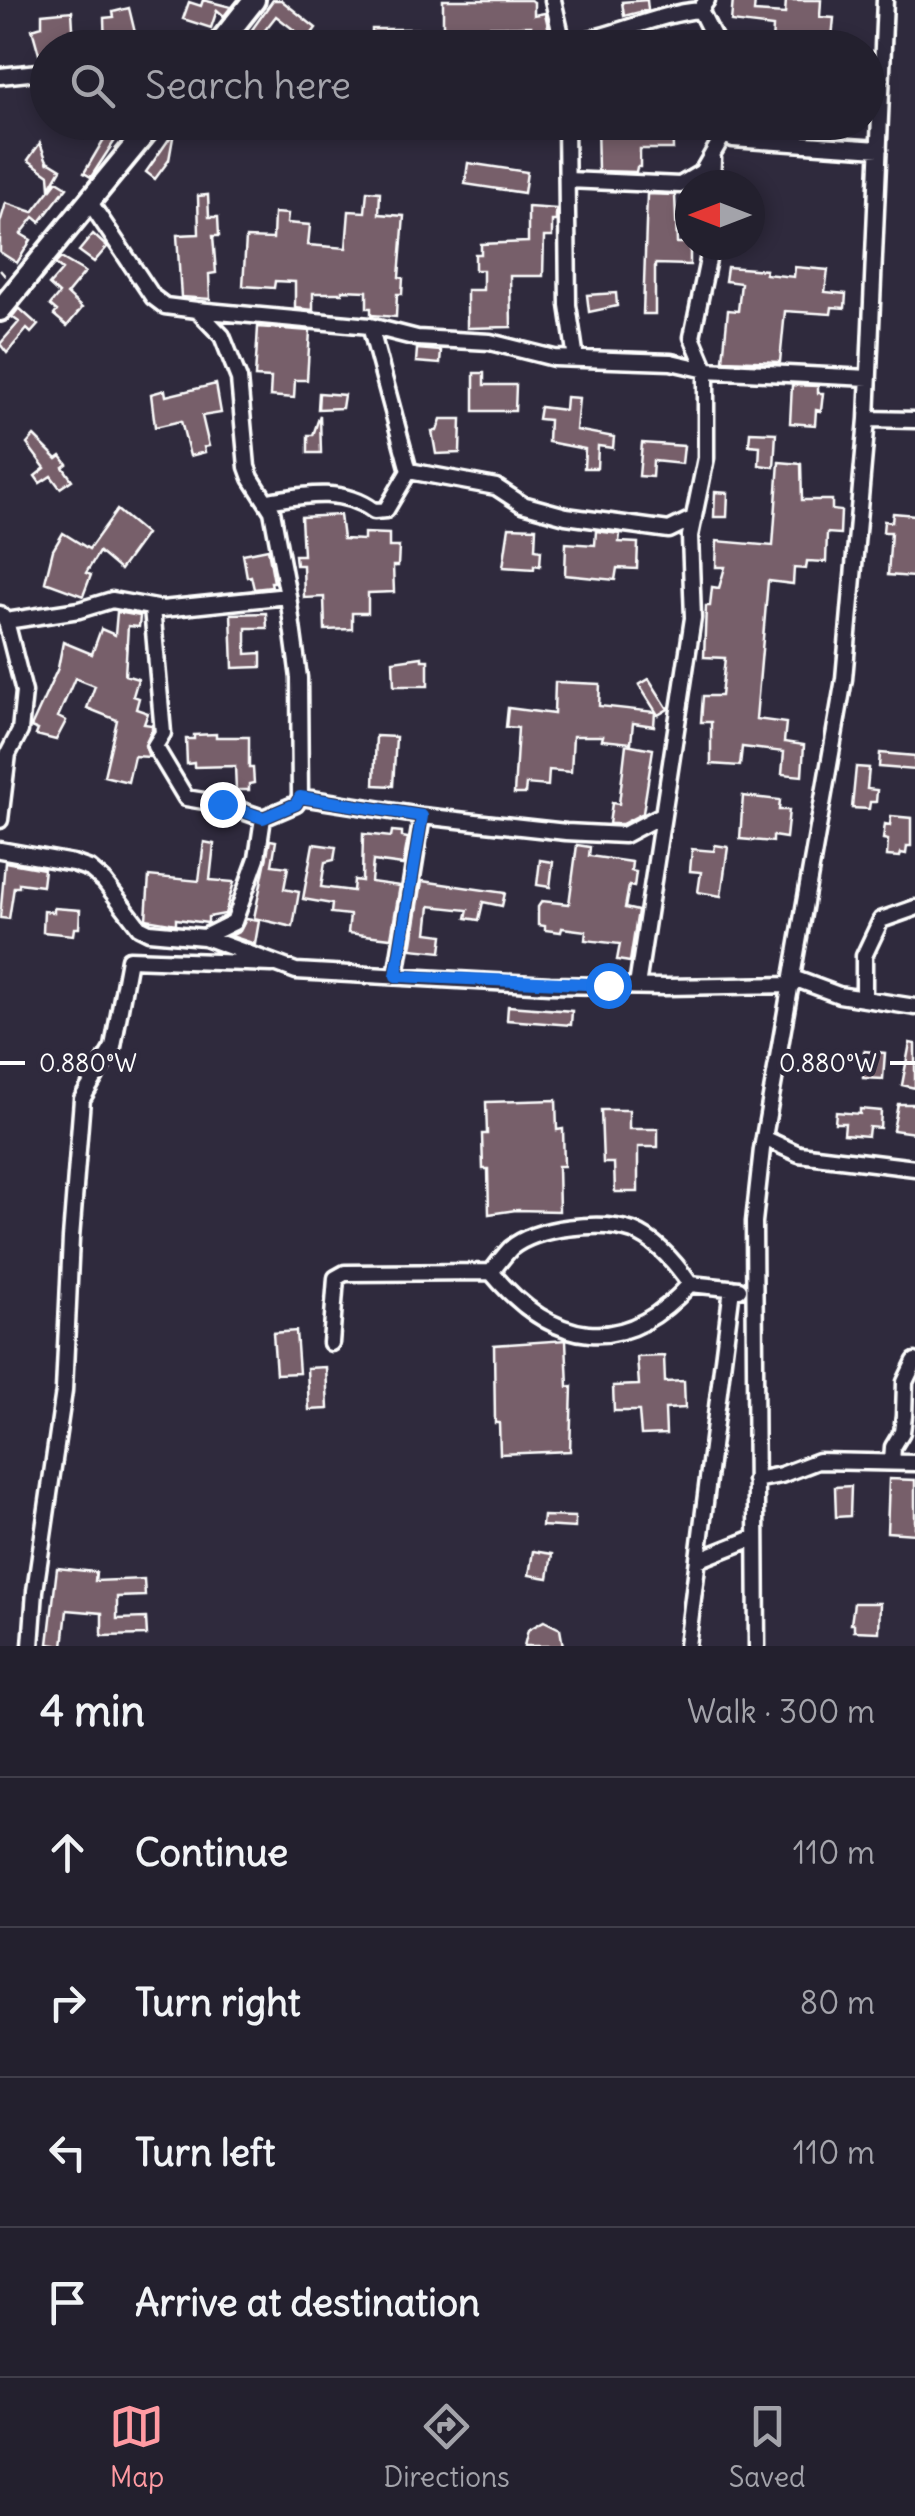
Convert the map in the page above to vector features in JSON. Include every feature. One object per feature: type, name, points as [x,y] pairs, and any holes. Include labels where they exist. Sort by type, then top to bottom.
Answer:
[{"type":"main road","points":[[230,30],[254,0]]},
{"type":"main road","points":[[0,310],[139,140]]},
{"type":"street","points":[[553,0],[560,30]]},
{"type":"street","points":[[883,30],[884,0]]},
{"type":"street","points":[[626,30],[703,5],[712,30]]},
{"type":"street","points":[[0,76],[30,73]]},
{"type":"street","points":[[567,140],[568,305],[576,359]]},
{"type":"street","points":[[713,170],[719,140]]},
{"type":"street","points":[[746,140],[879,150]]},
{"type":"street","points":[[757,1646],[754,1222],[764,1138],[844,680],[867,418],[879,140]]},
{"type":"street","points":[[568,180],[680,185],[702,172],[713,157]]},
{"type":"street","points":[[90,201],[153,297],[165,306],[370,326],[416,338],[490,342],[542,356],[869,378]]},
{"type":"street","points":[[636,986],[693,618],[689,555],[706,458],[706,370],[692,337],[708,260]]},
{"type":"street","points":[[152,608],[163,733],[155,746],[186,798],[222,804],[263,818],[296,804],[300,797],[299,678],[288,596],[268,500],[256,488],[247,466],[239,379],[233,360],[222,336],[196,310]]},
{"type":"street","points":[[268,500],[320,492],[364,504],[374,511],[386,510],[408,471],[370,326]]},
{"type":"street","points":[[867,418],[915,420]]},
{"type":"street","points":[[408,471],[496,487],[522,504],[566,516],[669,530],[694,518]]},
{"type":"street","points":[[0,820],[7,760],[20,731],[24,692],[3,617],[80,610],[112,600],[152,608],[288,596]]},
{"type":"street","points":[[300,797],[542,831],[624,835],[660,816]]},
{"type":"street","points":[[396,976],[422,816]]},
{"type":"street","points":[[204,936],[234,922],[257,858],[263,818]]},
{"type":"street","points":[[0,850],[73,862],[90,869],[117,896],[138,927],[149,932],[204,936],[296,971],[636,986],[792,981],[838,995],[915,1008]]},
{"type":"street","points":[[864,998],[864,956],[881,920],[915,908]]},
{"type":"street","points":[[31,1646],[35,1591],[64,1391],[70,1238],[82,1098],[113,1048],[130,959],[272,964]]},
{"type":"street","points":[[764,1138],[799,1154],[915,1168]]},
{"type":"street","points":[[331,1343],[336,1278],[344,1273],[490,1272],[511,1248],[548,1232],[600,1228],[633,1232],[648,1240],[681,1270],[690,1284]]},
{"type":"street","points":[[490,1272],[512,1300],[558,1329],[577,1332],[609,1333],[645,1324],[671,1306],[690,1284]]},
{"type":"street","points":[[690,1284],[753,1290]]},
{"type":"street","points":[[687,1646],[732,1288]]},
{"type":"street","points":[[892,1462],[893,1447],[902,1432],[905,1382],[915,1361]]},
{"type":"street","points":[[755,1480],[818,1461],[915,1463]]},
{"type":"street","points":[[698,1560],[756,1538]]},
{"type":"building","points":[[203,0],[231,7],[224,16],[217,10],[211,28],[183,19],[189,2],[201,6]]},
{"type":"building","points":[[273,0],[281,0],[316,28],[294,30],[276,16],[265,30],[252,30]]},
{"type":"building","points":[[443,0],[530,0],[534,2],[534,15],[545,13],[549,30],[530,30],[531,26],[443,27]]},
{"type":"building","points":[[647,0],[648,10],[624,16],[622,2]]},
{"type":"building","points":[[733,0],[755,0],[754,12],[785,14],[786,0],[821,0],[820,17],[834,18],[833,30],[773,30],[731,22]]},
{"type":"building","points":[[129,8],[134,30],[104,30],[104,18],[114,17],[113,12]]},
{"type":"building","points":[[72,11],[76,30],[32,30],[42,26],[42,14]]},
{"type":"building","points":[[103,140],[115,140],[91,177],[84,173]]},
{"type":"building","points":[[168,140],[173,140],[169,160],[155,179],[146,172]]},
{"type":"building","points":[[597,140],[673,140],[673,149],[640,149],[640,167],[636,172],[598,171]]},
{"type":"building","points":[[40,143],[48,164],[61,169],[50,188],[49,175],[28,160]]},
{"type":"building","points":[[468,163],[527,172],[524,193],[465,184]]},
{"type":"building","points":[[57,181],[67,187],[40,222],[34,217],[21,234],[31,240],[17,263],[0,252],[0,223],[6,203],[33,212]]},
{"type":"building","points":[[367,191],[380,192],[379,214],[404,216],[399,277],[403,278],[402,294],[397,294],[396,317],[371,315],[367,291],[313,293],[313,310],[295,308],[295,282],[275,281],[274,288],[243,286],[246,238],[273,239],[274,213],[288,214],[287,223],[310,225],[308,245],[346,248],[349,211],[365,212]]},
{"type":"building","points":[[647,194],[675,195],[675,260],[690,260],[690,265],[655,264],[655,314],[643,314]]},
{"type":"building","points":[[208,195],[209,217],[218,217],[219,236],[213,236],[216,273],[209,274],[210,299],[181,297],[177,235],[199,234],[198,196]]},
{"type":"building","points":[[528,207],[556,209],[552,237],[544,237],[543,276],[510,276],[511,327],[467,328],[467,290],[483,290],[483,270],[475,270],[475,254],[481,254],[481,244],[528,242]]},
{"type":"building","points":[[93,234],[107,247],[94,262],[79,251]]},
{"type":"building","points":[[61,258],[85,272],[67,294],[82,308],[67,326],[54,315],[57,311],[50,305],[59,294],[49,285],[62,270],[55,264]]},
{"type":"building","points":[[727,267],[794,277],[795,267],[828,270],[825,292],[846,294],[845,308],[832,307],[831,314],[785,311],[780,362],[723,360],[728,310],[738,311],[741,283],[725,281]]},
{"type":"building","points":[[616,293],[617,306],[589,312],[587,295]]},
{"type":"building","points":[[19,308],[38,325],[31,333],[27,329],[7,353],[0,344],[19,322],[12,317]]},
{"type":"building","points":[[258,327],[310,331],[307,380],[295,380],[294,398],[270,396],[271,378],[255,377]]},
{"type":"building","points":[[417,349],[441,351],[440,364],[416,362]]},
{"type":"building","points":[[474,373],[484,373],[484,385],[516,385],[515,411],[474,411]]},
{"type":"building","points":[[216,384],[221,413],[202,416],[209,446],[204,447],[205,452],[190,456],[181,421],[155,427],[151,394],[165,390],[166,396]]},
{"type":"building","points":[[792,385],[818,386],[818,393],[823,393],[815,425],[790,423]]},
{"type":"building","points":[[319,393],[344,395],[342,408],[318,409]]},
{"type":"building","points":[[566,397],[579,398],[576,430],[614,437],[613,448],[598,446],[597,468],[584,468],[585,449],[548,442],[549,420],[538,419],[540,407],[565,410]]},
{"type":"building","points":[[320,415],[321,453],[308,453],[308,435],[313,435]]},
{"type":"building","points":[[441,419],[461,419],[460,453],[436,454],[432,431],[437,431]]},
{"type":"building","points":[[750,432],[776,433],[774,467],[759,465],[760,446],[749,445]]},
{"type":"building","points":[[34,436],[67,464],[63,467],[72,480],[60,488],[51,476],[40,483],[35,476],[45,468],[27,444]]},
{"type":"building","points":[[642,443],[684,446],[682,464],[653,461],[652,477],[639,476]]},
{"type":"building","points":[[779,462],[801,464],[802,500],[832,500],[832,510],[841,511],[840,534],[827,533],[826,562],[807,561],[806,569],[794,568],[793,584],[768,581],[756,719],[786,723],[784,742],[804,745],[802,776],[782,774],[784,752],[742,747],[740,766],[711,764],[711,722],[701,722],[703,696],[721,696],[725,658],[704,657],[706,606],[710,606],[712,587],[719,588],[725,567],[716,567],[717,541],[773,546]]},
{"type":"building","points":[[715,492],[728,493],[727,517],[714,517]]},
{"type":"building","points":[[117,510],[146,534],[120,570],[99,552],[86,573],[91,575],[83,596],[45,582],[53,550],[63,533],[89,549]]},
{"type":"building","points":[[893,513],[915,515],[913,577],[888,575],[891,532],[883,532],[884,521],[892,522]]},
{"type":"building","points":[[340,515],[343,539],[364,540],[364,533],[389,534],[389,547],[399,547],[398,566],[393,566],[394,592],[368,593],[368,613],[352,613],[352,629],[325,630],[324,597],[304,598],[303,565],[296,565],[295,555],[303,555],[301,517]]},
{"type":"building","points":[[509,527],[536,528],[535,549],[541,550],[540,566],[503,567]]},
{"type":"building","points":[[596,531],[620,534],[619,542],[638,543],[637,569],[617,568],[615,580],[565,575],[566,543],[595,545]]},
{"type":"building","points":[[268,549],[274,582],[272,587],[254,589],[251,576],[247,577],[243,554]]},
{"type":"building","points":[[117,612],[140,616],[139,627],[128,626],[125,675],[138,679],[133,696],[139,698],[136,709],[148,713],[144,724],[152,725],[145,745],[149,757],[134,756],[128,782],[104,776],[117,720],[87,708],[95,686],[75,678],[58,717],[66,721],[56,740],[36,735],[38,730],[31,727],[58,668],[63,642],[92,654],[101,629],[115,635]]},
{"type":"building","points":[[266,613],[267,628],[246,628],[246,654],[261,653],[261,667],[233,668],[231,614]]},
{"type":"building","points":[[422,657],[428,660],[428,686],[394,686],[393,661]]},
{"type":"building","points":[[649,679],[668,709],[658,715],[639,685]]},
{"type":"building","points":[[555,682],[600,684],[599,706],[655,712],[654,726],[633,723],[631,743],[602,740],[603,736],[573,736],[571,772],[549,770],[548,786],[526,784],[525,794],[514,794],[518,728],[506,727],[508,708],[554,714]]},
{"type":"building","points":[[216,734],[249,737],[249,768],[253,768],[254,783],[249,784],[249,790],[236,790],[235,766],[187,764],[186,739]]},
{"type":"building","points":[[376,736],[396,737],[393,786],[374,785]]},
{"type":"building","points":[[626,744],[653,749],[643,813],[622,824],[609,824],[612,803],[619,804]]},
{"type":"building","points":[[880,753],[915,756],[915,770],[879,767]]},
{"type":"building","points":[[856,767],[869,768],[867,789],[877,790],[876,802],[870,802],[869,809],[852,808]]},
{"type":"building","points":[[743,796],[780,800],[779,810],[789,810],[786,838],[773,836],[773,842],[740,839]]},
{"type":"building","points":[[891,816],[911,818],[911,846],[900,857],[887,856],[888,840],[883,839],[885,824],[890,825]]},
{"type":"building","points":[[392,831],[402,832],[402,837],[408,838],[403,865],[373,861],[371,882],[400,886],[391,938],[348,933],[350,915],[331,913],[332,904],[303,899],[313,844],[336,847],[334,860],[325,862],[321,887],[353,891],[354,880],[362,881],[363,834],[391,837]]},
{"type":"building","points":[[270,840],[276,841],[272,865],[288,867],[284,889],[299,892],[293,927],[254,918]]},
{"type":"building","points":[[204,842],[214,844],[210,880],[234,882],[225,914],[208,917],[208,923],[176,919],[176,924],[146,919],[149,876],[199,881]]},
{"type":"building","points":[[577,845],[590,847],[589,856],[632,862],[631,871],[636,872],[634,887],[629,886],[625,908],[638,911],[630,962],[617,960],[620,944],[585,940],[586,931],[545,930],[545,926],[538,925],[542,901],[569,904]]},
{"type":"building","points":[[715,845],[728,847],[721,896],[698,892],[701,872],[690,871],[692,849],[714,851]]},
{"type":"building","points":[[540,860],[553,862],[550,887],[537,885]]},
{"type":"building","points":[[5,862],[44,869],[42,886],[19,883],[19,887],[14,887],[9,919],[0,918]]},
{"type":"building","points":[[422,881],[505,893],[502,906],[483,902],[479,920],[466,918],[468,910],[430,906],[427,933],[443,935],[441,952],[411,949]]},
{"type":"building","points":[[54,908],[80,910],[79,928],[74,928],[73,935],[43,932],[44,911],[54,912]]},
{"type":"building","points":[[246,919],[259,921],[255,944],[231,936],[240,931]]},
{"type":"building","points":[[508,1006],[572,1011],[571,1025],[507,1020]]},
{"type":"building","points":[[910,1043],[915,1044],[915,1088],[902,1085]]},
{"type":"building","points":[[864,1051],[885,1053],[883,1079],[863,1078]]},
{"type":"building","points":[[556,1100],[557,1130],[563,1129],[564,1166],[558,1166],[559,1211],[489,1214],[482,1134],[487,1134],[486,1102]]},
{"type":"building","points":[[898,1104],[915,1104],[915,1133],[893,1130]]},
{"type":"building","points":[[860,1109],[881,1111],[880,1128],[869,1127],[868,1136],[844,1134],[845,1123],[835,1123],[836,1112],[860,1114]]},
{"type":"building","points":[[601,1110],[629,1110],[629,1129],[658,1129],[658,1147],[638,1147],[638,1192],[615,1192],[614,1163],[603,1163]]},
{"type":"building","points":[[296,1331],[299,1373],[276,1374],[273,1333]]},
{"type":"building","points":[[566,1340],[568,1387],[572,1386],[570,1451],[500,1454],[499,1423],[495,1423],[494,1345]]},
{"type":"building","points":[[664,1356],[665,1382],[684,1381],[685,1408],[665,1409],[666,1434],[641,1435],[639,1411],[614,1411],[613,1386],[639,1385],[637,1357]]},
{"type":"building","points":[[326,1367],[328,1409],[309,1410],[307,1368]]},
{"type":"building","points":[[889,1479],[915,1480],[915,1534],[887,1532]]},
{"type":"building","points":[[851,1486],[850,1516],[836,1517],[835,1487]]},
{"type":"building","points":[[543,1516],[575,1517],[575,1528],[542,1526]]},
{"type":"building","points":[[533,1551],[552,1554],[548,1578],[529,1575]]},
{"type":"building","points":[[57,1568],[96,1572],[95,1581],[144,1579],[145,1596],[117,1597],[117,1619],[146,1618],[147,1635],[102,1636],[102,1613],[67,1610],[63,1646],[48,1644]]},
{"type":"building","points":[[854,1603],[880,1603],[879,1632],[854,1631]]},
{"type":"building","points":[[544,1621],[560,1629],[563,1646],[524,1646],[528,1630]]},
{"type":"route","points":[[222,804],[263,818],[296,804],[300,797],[422,816],[396,976],[608,985]]}]
